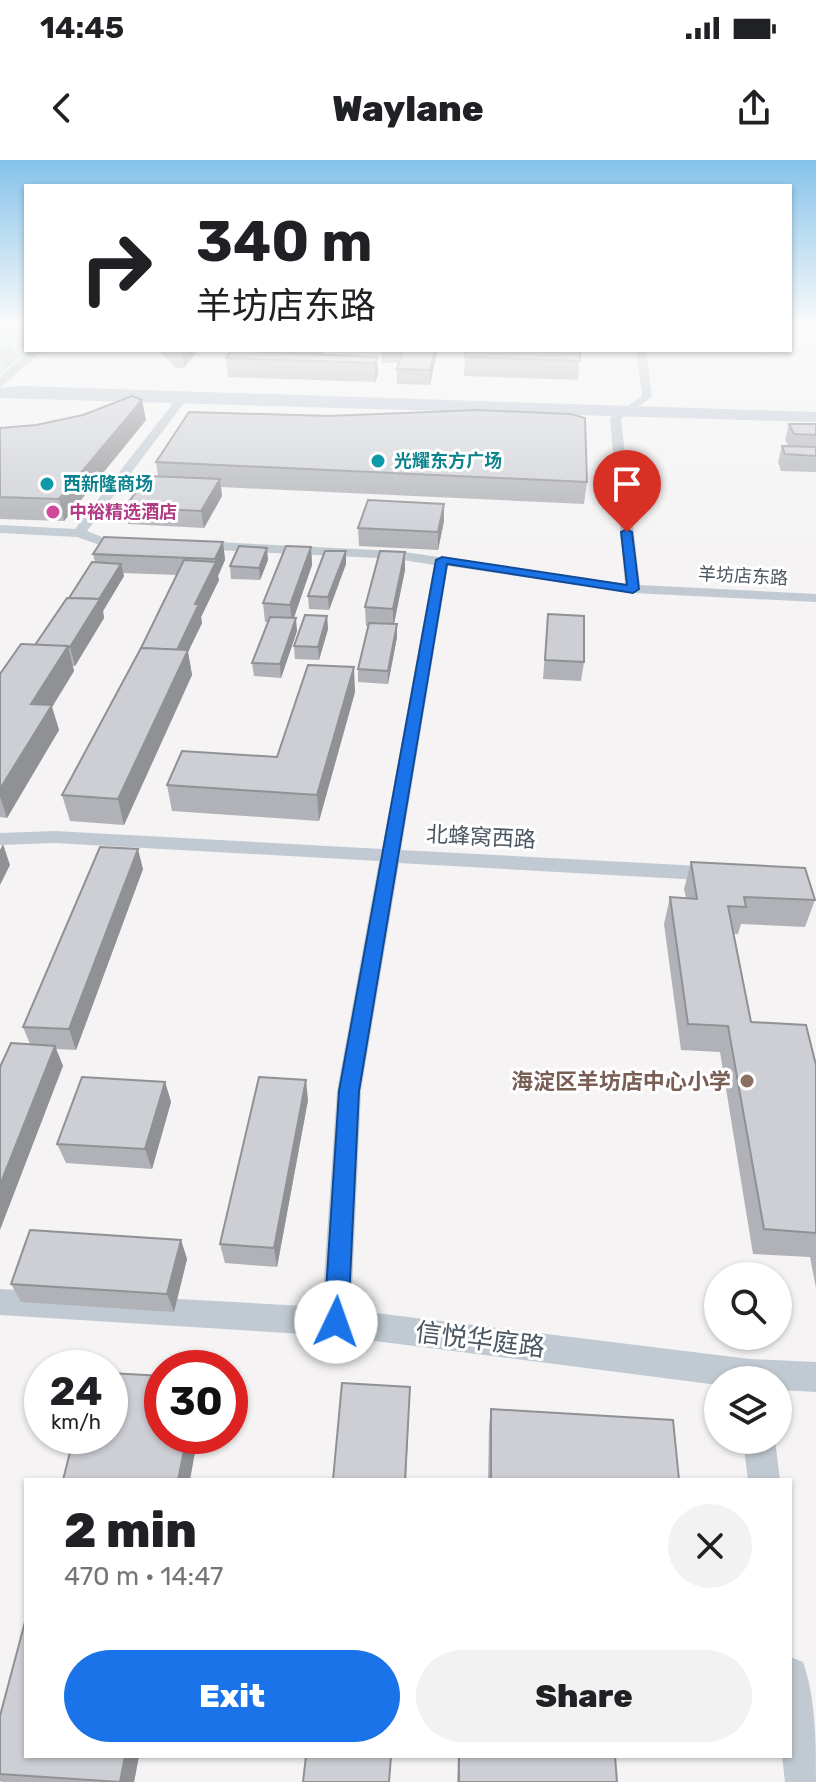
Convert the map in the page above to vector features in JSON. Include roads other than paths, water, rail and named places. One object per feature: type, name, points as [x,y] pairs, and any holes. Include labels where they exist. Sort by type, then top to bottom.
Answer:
[{"type":"main road","points":[[359,400],[816,410]]},
{"type":"main road","points":[[431,400],[816,417]]},
{"type":"street","points":[[79,533],[181,400]]},
{"type":"street","points":[[633,589],[615,418],[643,400]]},
{"type":"street","points":[[0,529],[79,533],[100,541],[147,543]]},
{"type":"street","name":"羊坊店东路","points":[[178,544],[442,560],[633,589],[816,598]]},
{"type":"street","points":[[336,1322],[349,1091],[442,560]]},
{"type":"street","name":"北蜂窝西路","points":[[0,839],[55,837],[737,875]]},
{"type":"street","name":"信悦华庭路","points":[[0,1302],[336,1322],[704,1371]]},
{"type":"street","name":"信悦华庭路","points":[[792,1377],[816,1377]]},
{"type":"street","points":[[761,1454],[764,1478]]},
{"type":"street","points":[[792,1690],[804,1782]]},
{"type":"place","name":"光耀东方广场","points":[[378,461]]},
{"type":"place","name":"西新隆商场","points":[[47,484]]},
{"type":"place","name":"中裕精选酒店","points":[[53,512]]},
{"type":"place","name":"海淀区羊坊店中心小学","points":[[747,1081]]}]
